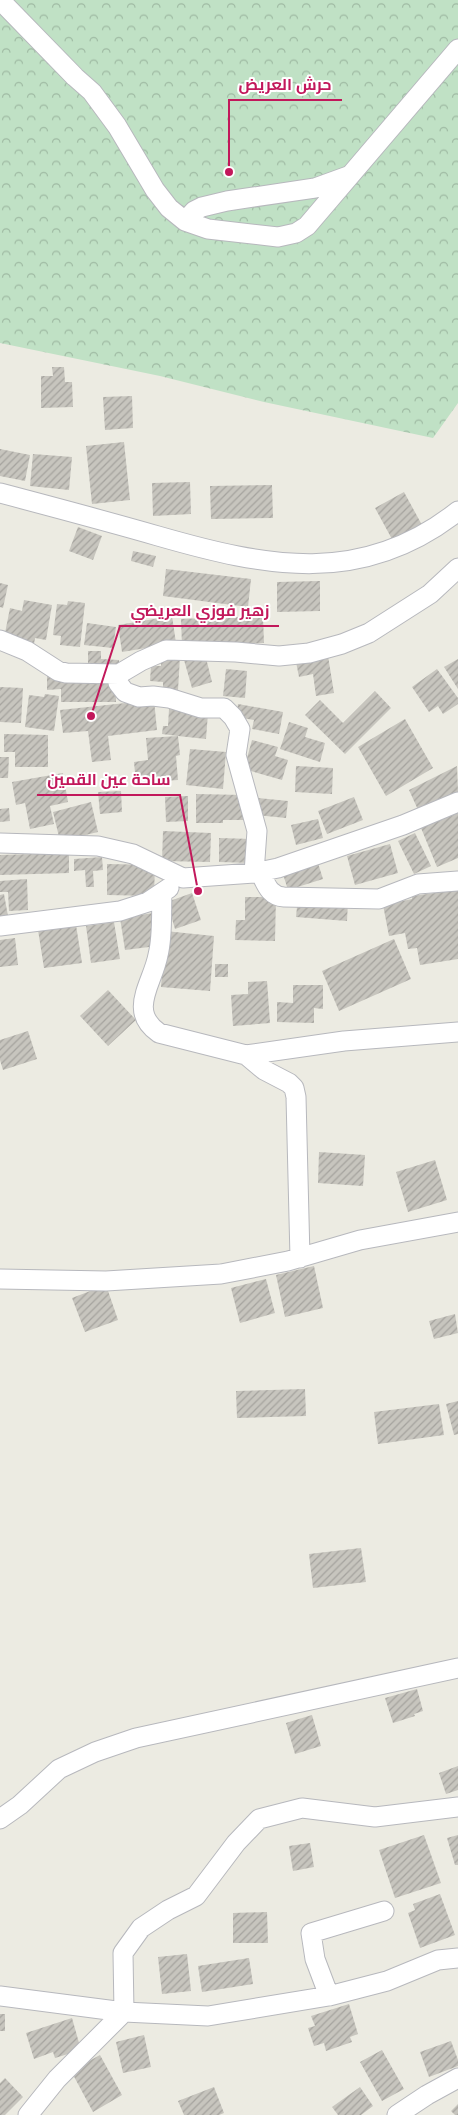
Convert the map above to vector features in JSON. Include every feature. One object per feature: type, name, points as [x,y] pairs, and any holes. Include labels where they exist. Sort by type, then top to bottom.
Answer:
[{"type":"street","points":[[0,0],[92,92],[117,126],[155,190],[169,208],[185,221],[208,229],[278,237],[296,233],[313,221],[458,49]]},
{"type":"street","points":[[185,221],[194,211],[202,208],[227,202],[315,188],[349,176]]},
{"type":"street","points":[[0,493],[212,551],[270,562],[295,564],[337,563],[385,553],[432,529],[458,511]]},
{"type":"street","points":[[0,640],[27,651],[58,671],[66,673],[119,674],[166,650],[236,652],[279,656],[310,653],[342,644],[369,632],[430,594],[458,568]]},
{"type":"street","points":[[119,674],[118,683],[125,692],[139,697],[169,698],[201,708],[224,708],[234,717],[240,729],[236,755],[257,832],[257,872],[274,895],[284,897],[379,899],[418,884],[458,881]]},
{"type":"street","points":[[0,843],[98,846],[134,854],[183,878],[257,872],[278,868],[403,825],[458,802]]},
{"type":"street","points":[[0,926],[120,912],[141,905],[183,878]]},
{"type":"street","points":[[162,893],[159,955],[144,997],[143,1006],[146,1020],[151,1028],[168,1036],[246,1055],[344,1041],[458,1032]]},
{"type":"street","points":[[246,1055],[264,1070],[285,1080],[295,1092],[300,1258]]},
{"type":"street","points":[[0,1279],[106,1281],[221,1274],[300,1258],[360,1240],[458,1222]]},
{"type":"street","points":[[0,1819],[20,1805],[60,1769],[95,1752],[136,1738],[458,1668]]},
{"type":"street","points":[[28,2115],[57,2079],[124,2012],[124,1953],[141,1928],[168,1910],[196,1896],[236,1843],[259,1819],[302,1808],[375,1817],[458,1807]]},
{"type":"street","points":[[329,1996],[315,1959],[311,1934],[384,1911]]},
{"type":"street","points":[[0,1996],[124,2012],[208,2016],[329,1996],[387,1981],[438,1960],[458,1944]]},
{"type":"street","points":[[438,1960],[458,1958]]},
{"type":"street","points":[[397,2115],[458,2078]]},
{"type":"green space","points":[[0,0],[458,0],[458,403],[433,438],[264,402],[160,376],[0,343]]},
{"type":"building","points":[[52,367],[64,367],[65,382],[72,382],[73,407],[41,408],[41,376],[53,376]]},
{"type":"building","points":[[132,396],[133,428],[105,430],[103,397]]},
{"type":"building","points":[[124,442],[130,500],[92,504],[86,446]]},
{"type":"building","points":[[0,449],[30,455],[25,481],[0,476]]},
{"type":"building","points":[[33,454],[72,457],[69,490],[30,486]]},
{"type":"building","points":[[190,482],[191,514],[153,516],[152,483]]},
{"type":"building","points":[[272,485],[273,518],[211,519],[210,486]]},
{"type":"building","points":[[404,492],[422,525],[393,541],[375,508]]},
{"type":"building","points":[[78,527],[102,536],[93,560],[69,551]]},
{"type":"building","points":[[133,551],[156,556],[153,567],[131,561]]},
{"type":"building","points":[[166,569],[251,579],[248,607],[163,596]]},
{"type":"building","points":[[320,581],[320,611],[277,612],[277,582]]},
{"type":"building","points":[[0,583],[8,585],[3,608],[0,607]]},
{"type":"building","points":[[24,600],[52,605],[46,640],[35,638],[34,644],[4,638],[10,608],[22,611]]},
{"type":"building","points":[[68,601],[85,603],[80,647],[60,645],[61,636],[53,635],[57,604],[67,605]]},
{"type":"building","points":[[172,616],[176,643],[122,652],[118,625]]},
{"type":"building","points":[[263,616],[264,643],[182,646],[181,619]]},
{"type":"building","points":[[87,623],[116,627],[113,648],[84,645]]},
{"type":"building","points":[[88,651],[101,651],[101,659],[119,660],[119,671],[88,670]]},
{"type":"building","points":[[205,654],[212,682],[192,688],[184,660]]},
{"type":"building","points":[[161,656],[180,657],[178,690],[163,689],[163,682],[150,681],[151,666],[161,666]]},
{"type":"building","points":[[328,656],[334,693],[316,696],[313,674],[299,677],[296,662]]},
{"type":"building","points":[[458,659],[458,689],[444,667]]},
{"type":"building","points":[[226,669],[247,671],[245,698],[223,696]]},
{"type":"building","points":[[437,669],[458,698],[458,704],[443,714],[438,706],[429,712],[412,687]]},
{"type":"building","points":[[47,676],[116,676],[116,702],[61,702],[61,689],[47,690]]},
{"type":"building","points":[[0,687],[23,688],[21,723],[0,722]]},
{"type":"building","points":[[375,691],[391,708],[345,754],[305,715],[320,700],[343,723]]},
{"type":"building","points":[[45,694],[59,696],[54,731],[25,727],[29,695],[44,697]]},
{"type":"building","points":[[154,700],[157,730],[108,736],[111,760],[92,762],[88,731],[63,733],[60,710]]},
{"type":"building","points":[[238,704],[283,712],[279,734],[252,729],[254,720],[236,717]]},
{"type":"building","points":[[169,709],[208,713],[206,739],[162,734],[163,726],[168,726]]},
{"type":"building","points":[[405,719],[433,768],[386,796],[358,747]]},
{"type":"building","points":[[289,722],[308,728],[305,737],[325,743],[320,762],[280,749]]},
{"type":"building","points":[[4,734],[48,735],[48,767],[15,767],[15,752],[4,752]]},
{"type":"building","points":[[178,736],[180,755],[176,756],[178,780],[136,783],[134,762],[148,760],[146,738]]},
{"type":"building","points":[[252,740],[278,747],[275,756],[288,760],[282,780],[244,769]]},
{"type":"building","points":[[190,749],[226,752],[223,789],[186,785]]},
{"type":"building","points":[[0,757],[9,757],[8,778],[0,778]]},
{"type":"building","points":[[296,766],[333,768],[332,794],[295,792]]},
{"type":"building","points":[[457,766],[458,792],[419,812],[409,790]]},
{"type":"building","points":[[63,773],[68,802],[50,806],[54,824],[30,829],[25,803],[16,805],[12,782]]},
{"type":"building","points":[[121,791],[122,812],[100,814],[98,792]]},
{"type":"building","points":[[196,794],[243,795],[243,820],[223,820],[223,823],[196,823]]},
{"type":"building","points":[[188,796],[188,821],[166,822],[165,797]]},
{"type":"building","points":[[354,797],[363,820],[327,834],[318,811]]},
{"type":"building","points":[[258,798],[288,801],[286,818],[256,815]]},
{"type":"building","points":[[91,802],[98,832],[60,841],[53,812]]},
{"type":"building","points":[[9,808],[10,821],[0,822],[0,809]]},
{"type":"building","points":[[458,813],[458,858],[437,867],[421,828]]},
{"type":"building","points":[[318,819],[323,838],[296,845],[291,825]]},
{"type":"building","points":[[163,831],[211,833],[210,862],[162,861]]},
{"type":"building","points":[[415,833],[431,866],[414,874],[398,841]]},
{"type":"building","points":[[219,838],[252,839],[252,863],[219,862]]},
{"type":"building","points":[[390,844],[398,873],[355,885],[347,856]]},
{"type":"building","points":[[69,853],[69,873],[0,875],[0,855]]},
{"type":"building","points":[[102,857],[103,870],[93,871],[94,887],[86,887],[85,870],[74,871],[74,859]]},
{"type":"building","points":[[317,860],[323,879],[288,890],[282,871]]},
{"type":"building","points":[[107,864],[155,865],[154,896],[107,895]]},
{"type":"building","points":[[27,879],[28,910],[9,911],[8,892],[0,892],[0,881]]},
{"type":"building","points":[[458,890],[458,959],[420,965],[417,948],[408,949],[405,933],[389,936],[383,905],[412,899],[412,896]]},
{"type":"building","points":[[192,893],[201,920],[175,929],[167,902]]},
{"type":"building","points":[[4,894],[8,916],[0,917],[0,895]]},
{"type":"building","points":[[245,897],[276,897],[275,941],[235,940],[236,920],[245,920]]},
{"type":"building","points":[[298,897],[348,901],[347,921],[296,917]]},
{"type":"building","points":[[153,913],[157,946],[125,950],[120,918]]},
{"type":"building","points":[[114,922],[120,959],[91,963],[86,926]]},
{"type":"building","points":[[76,925],[82,963],[44,968],[38,930]]},
{"type":"building","points":[[165,931],[214,936],[210,991],[161,987]]},
{"type":"building","points":[[15,938],[18,965],[0,967],[0,940]]},
{"type":"building","points":[[394,939],[411,979],[339,1011],[322,971]]},
{"type":"building","points":[[215,964],[228,964],[228,977],[215,977]]},
{"type":"building","points":[[267,981],[270,1023],[233,1026],[231,995],[248,994],[248,982]]},
{"type":"building","points":[[293,985],[323,985],[323,1009],[314,1008],[314,1023],[277,1022],[277,1002],[293,1003]]},
{"type":"building","points":[[108,990],[136,1020],[108,1046],[80,1016]]},
{"type":"building","points":[[28,1031],[37,1059],[3,1070],[0,1060],[0,1040]]},
{"type":"building","points":[[319,1152],[365,1155],[363,1186],[318,1183]]},
{"type":"building","points":[[435,1160],[447,1200],[408,1212],[396,1172]]},
{"type":"building","points":[[314,1266],[323,1308],[285,1317],[276,1275]]},
{"type":"building","points":[[266,1279],[275,1313],[240,1323],[231,1288]]},
{"type":"building","points":[[106,1285],[118,1320],[85,1332],[72,1298]]},
{"type":"building","points":[[455,1314],[458,1333],[434,1339],[429,1321]]},
{"type":"building","points":[[305,1389],[306,1416],[237,1418],[236,1391]]},
{"type":"building","points":[[458,1401],[458,1434],[454,1435],[446,1404]]},
{"type":"building","points":[[439,1404],[444,1435],[378,1444],[374,1412]]},
{"type":"building","points":[[361,1548],[366,1582],[313,1588],[309,1554]]},
{"type":"building","points":[[417,1689],[423,1711],[414,1714],[415,1716],[393,1723],[385,1698]]},
{"type":"building","points":[[312,1715],[321,1746],[295,1754],[286,1723]]},
{"type":"building","points":[[458,1766],[458,1790],[446,1794],[439,1773]]},
{"type":"building","points":[[424,1835],[441,1883],[395,1898],[379,1850]]},
{"type":"building","points":[[458,1835],[458,1865],[455,1865],[447,1838]]},
{"type":"building","points":[[310,1843],[314,1867],[293,1871],[289,1846]]},
{"type":"building","points":[[440,1894],[455,1935],[420,1948],[408,1913],[415,1910],[413,1904]]},
{"type":"building","points":[[267,1912],[268,1943],[233,1943],[233,1913]]},
{"type":"building","points":[[187,1954],[191,1991],[162,1994],[158,1957]]},
{"type":"building","points":[[249,1958],[253,1984],[202,1992],[198,1966]]},
{"type":"building","points":[[349,2004],[358,2034],[350,2037],[352,2042],[326,2051],[324,2043],[314,2046],[308,2028],[315,2026],[311,2016]]},
{"type":"building","points":[[0,2014],[5,2014],[5,2031],[0,2031]]},
{"type":"building","points":[[72,2018],[81,2050],[55,2058],[53,2052],[34,2059],[26,2033]]},
{"type":"building","points":[[144,2035],[151,2067],[123,2073],[116,2042]]},
{"type":"building","points":[[451,2041],[458,2060],[458,2066],[429,2077],[420,2052]]},
{"type":"building","points":[[382,2050],[404,2089],[382,2101],[360,2062]]},
{"type":"building","points":[[100,2055],[122,2095],[93,2112],[71,2071]]},
{"type":"building","points":[[5,2078],[23,2097],[5,2115],[0,2115],[0,2083]]},
{"type":"building","points":[[214,2087],[224,2113],[219,2115],[184,2115],[178,2101]]},
{"type":"building","points":[[360,2087],[373,2106],[361,2115],[338,2115],[332,2107]]},
{"type":"building","points":[[458,2104],[458,2115],[455,2115],[451,2111]]},
{"type":"place","name":"حرش العريض","points":[[229,172]]},
{"type":"place","name":"زهير فوزي العريضي","points":[[91,716]]},
{"type":"place","name":"ساحة عين القمين","points":[[198,891]]}]
